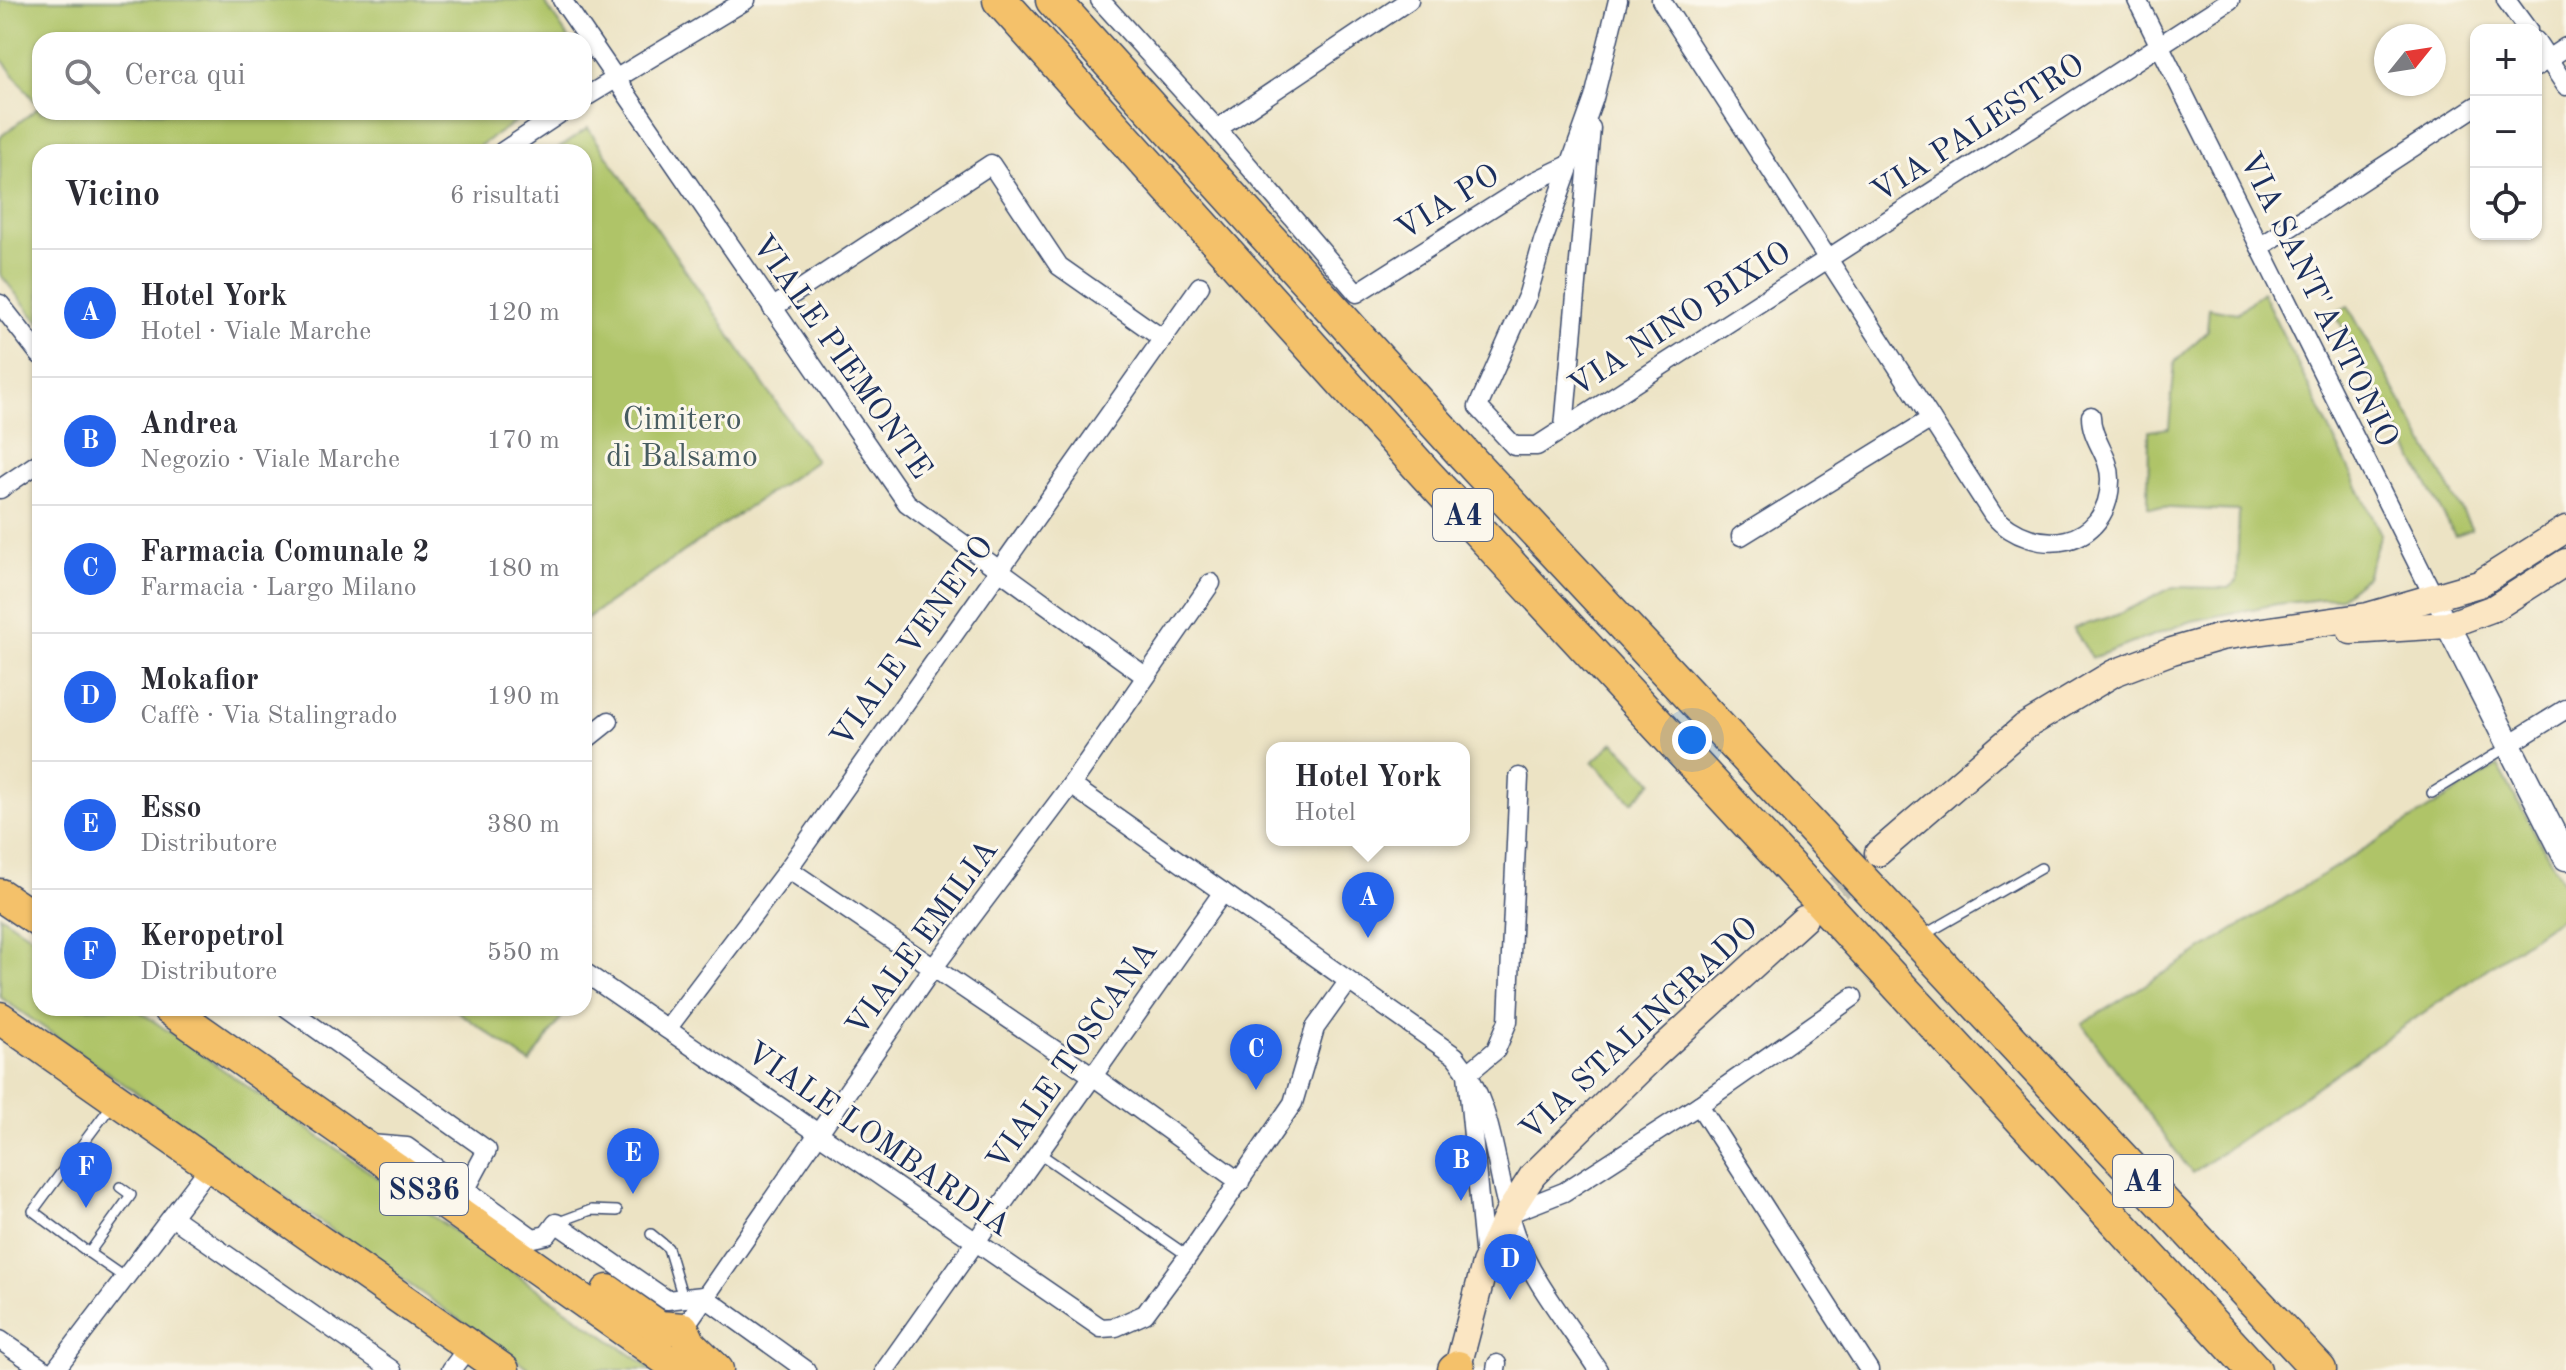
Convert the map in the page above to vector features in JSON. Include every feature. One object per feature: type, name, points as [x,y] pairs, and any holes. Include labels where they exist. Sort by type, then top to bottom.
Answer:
[{"type":"highway","name":"A4","points":[[1000,0],[1424,472],[2254,1370]]},
{"type":"highway","name":"A4","points":[[1053,0],[1461,451],[2319,1370]]},
{"type":"highway","points":[[0,895],[32,917]]},
{"type":"highway","name":"SS36","points":[[179,1016],[681,1370]]},
{"type":"highway","points":[[0,1018],[211,1165],[460,1358],[503,1370]]},
{"type":"highway","points":[[544,1273],[574,1267],[659,1327],[683,1314],[690,1344],[717,1370]]},
{"type":"main road","points":[[1878,853],[1986,756],[2024,727],[2087,687],[2195,644],[2368,616],[2479,584],[2566,529]]},
{"type":"main road","points":[[2317,625],[2340,632],[2448,625],[2494,608],[2566,562]]},
{"type":"main road","name":"VIA STALINGRADO","points":[[1456,1369],[1485,1264],[1508,1214],[1533,1175],[1555,1150],[1804,919]]},
{"type":"street","name":"VIALE PIEMONTE","points":[[562,0],[584,32]]},
{"type":"street","points":[[592,93],[746,0]]},
{"type":"street","points":[[1100,0],[1217,129],[1409,0]]},
{"type":"street","points":[[1553,214],[1594,98],[1618,0]]},
{"type":"street","points":[[1661,0],[1993,515],[2017,536],[2044,543],[2070,539],[2083,532],[2105,503],[2109,468],[2093,433],[2091,416]]},
{"type":"street","name":"VIA SANT'ANTONIO","points":[[2137,0],[2448,625]]},
{"type":"street","name":"VIA PALESTRO","points":[[1827,259],[2230,0]]},
{"type":"street","points":[[2506,0],[2524,24]]},
{"type":"street","name":"VIALE PIEMONTE","points":[[592,43],[907,503],[1145,676]]},
{"type":"street","points":[[2566,47],[2542,63],[2566,86]]},
{"type":"street","points":[[1564,428],[1594,98]]},
{"type":"street","points":[[2260,247],[2470,110]]},
{"type":"street","points":[[514,144],[550,120]]},
{"type":"street","name":"VIA PO","points":[[1217,129],[1357,293],[1514,193],[1571,164]]},
{"type":"street","points":[[772,308],[991,164],[1059,266],[1163,339]]},
{"type":"street","points":[[1514,193],[1533,191],[1545,195],[1553,214]]},
{"type":"street","name":"VIA NINO BIXIO","points":[[1553,214],[1528,294],[1478,407],[1514,446],[1537,446],[1827,259]]},
{"type":"street","name":"VIALE VENETO","points":[[667,1029],[788,869],[1200,286]]},
{"type":"street","points":[[0,304],[32,345]]},
{"type":"street","points":[[1741,536],[1931,419]]},
{"type":"street","points":[[0,489],[32,467]]},
{"type":"street","name":"VIALE EMILIA","points":[[683,1314],[703,1296],[934,967],[1071,785],[1211,583]]},
{"type":"street","points":[[2448,625],[2566,858]]},
{"type":"street","points":[[2508,745],[2566,709]]},
{"type":"street","points":[[592,735],[609,721]]},
{"type":"street","points":[[1467,1074],[1496,1050],[1508,1021],[1519,777]]},
{"type":"street","points":[[1071,785],[1443,1046],[1467,1074],[1488,1124],[1508,1214],[1525,1255],[1598,1370]]},
{"type":"street","points":[[788,869],[1093,1076],[1240,1182]]},
{"type":"street","name":"VIALE TOSCANA","points":[[885,1370],[1223,892]]},
{"type":"street","name":"VIALE LOMBARDIA","points":[[592,977],[1101,1328],[1116,1327],[1145,1314],[1188,1256]]},
{"type":"street","points":[[1188,1256],[1293,1103],[1315,1028],[1348,982]]},
{"type":"street","points":[[1508,1214],[1555,1197],[1699,1105],[1853,997]]},
{"type":"street","points":[[314,1016],[487,1150],[466,1189]]},
{"type":"street","points":[[1467,1074],[1485,1264]]},
{"type":"street","points":[[1699,1105],[1869,1370]]},
{"type":"street","points":[[358,1143],[407,1147],[533,1238],[547,1235],[556,1223],[683,1314],[703,1296],[806,1370]]},
{"type":"street","points":[[55,1370],[211,1165]]},
{"type":"street","points":[[172,1217],[392,1370]]},
{"type":"street","points":[[0,1340],[44,1370]]},
{"type":"lane","points":[[2432,793],[2508,745]]},
{"type":"lane","points":[[1917,939],[2041,868]]},
{"type":"lane","points":[[117,1099],[33,1211],[125,1278]]},
{"type":"lane","points":[[1039,1153],[1188,1256]]},
{"type":"lane","points":[[75,1154],[96,1169]]},
{"type":"lane","points":[[89,1253],[131,1195],[120,1187]]},
{"type":"lane","points":[[556,1223],[591,1210],[617,1211]]},
{"type":"lane","points":[[651,1234],[668,1248],[683,1314]]},
{"type":"green space","points":[[0,0],[543,0],[565,32],[32,32],[32,98],[0,57]]},
{"type":"green space","points":[[32,112],[32,120],[518,120],[482,144],[32,144],[32,314],[0,274],[0,137]]},
{"type":"green space","name":"Cimitero di Balsamo","points":[[588,128],[816,461],[592,615],[592,144],[565,144]]},
{"type":"green space","points":[[2262,292],[2381,534],[2366,577],[2341,597],[2277,604],[2192,621],[2092,658],[2073,628],[2117,615],[2173,587],[2228,588],[2237,581],[2239,511],[2148,507],[2149,431],[2169,428],[2175,362],[2207,331],[2209,308],[2237,313]]},
{"type":"green space","points":[[2348,306],[2472,529],[2455,536],[2335,313]]},
{"type":"green space","points":[[1614,742],[1653,782],[1632,802],[1593,762]]},
{"type":"green space","points":[[2498,766],[2566,888],[2566,914],[2192,1173],[2082,1024]]},
{"type":"green space","points":[[0,915],[32,937],[32,1016],[146,1016],[653,1370],[531,1370],[0,997]]},
{"type":"green space","points":[[464,1016],[562,1016],[530,1063]]},
{"type":"tunnel","points":[[1809,914],[1869,861]]},
{"type":"place","name":"Hotel York","points":[[1368,938]]},
{"type":"place","name":"Farmacia Comunale 2","points":[[1256,1090]]},
{"type":"place","name":"Esso","points":[[633,1194]]},
{"type":"place","name":"Andrea","points":[[1461,1201]]},
{"type":"place","name":"Keropetrol","points":[[86,1208]]},
{"type":"place","name":"Mokafior","points":[[1510,1300]]}]
